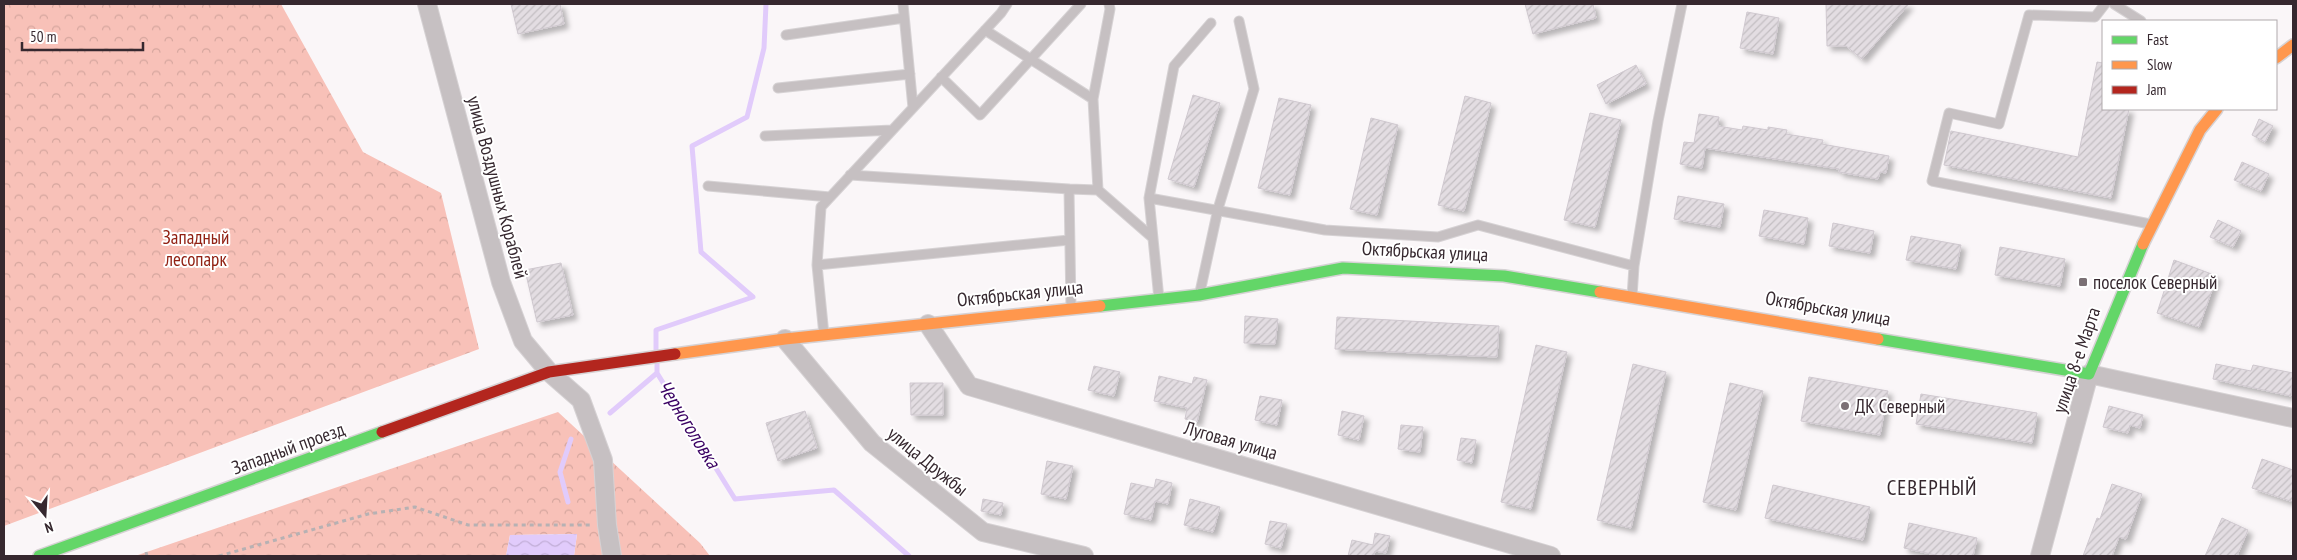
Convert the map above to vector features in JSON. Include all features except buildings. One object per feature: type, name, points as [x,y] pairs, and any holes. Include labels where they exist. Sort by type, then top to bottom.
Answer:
[{"type":"street","name":"улица Воздушных Кораблей","points":[[427,4],[501,282],[523,341],[549,372],[581,400],[603,460],[607,525],[612,556]]},
{"type":"street","points":[[2277,57],[2293,46]]},
{"type":"street","name":"улица 8-е Марта","points":[[2040,556],[2089,374],[2152,224],[2200,130],[2216,110]]},
{"type":"street","name":"Октябрьская улица","points":[[549,372],[785,339],[1199,295],[1343,268],[1504,276],[2089,374],[2293,418]]},
{"type":"street","name":"Луговая улица","points":[[928,324],[970,386],[1551,556]]},
{"type":"street","name":"улица Дружбы","points":[[785,339],[872,444],[983,532],[1084,556]]},
{"type":"street","name":"Западный проезд","points":[[39,556],[549,372]]},
{"type":"lane","points":[[903,4],[913,108]]},
{"type":"lane","points":[[824,335],[817,265],[821,207],[1007,4]]},
{"type":"lane","points":[[941,77],[980,115],[1081,4]]},
{"type":"lane","points":[[1098,190],[1094,99],[1109,4]]},
{"type":"lane","points":[[1632,297],[1634,266],[1658,122],[1682,4]]},
{"type":"lane","points":[[2105,4],[2095,17],[2029,15],[1999,124],[1949,113],[1932,181],[2152,224]]},
{"type":"lane","points":[[2114,4],[2140,20]]},
{"type":"lane","points":[[786,35],[904,18]]},
{"type":"lane","points":[[1199,295],[1218,209],[1254,89],[1239,21]]},
{"type":"lane","points":[[1159,299],[1149,198],[1174,66],[1211,23]]},
{"type":"lane","points":[[985,30],[1094,99]]},
{"type":"lane","points":[[778,88],[910,74]]},
{"type":"lane","points":[[765,136],[892,130]]},
{"type":"lane","points":[[850,175],[1098,190],[1153,238]]},
{"type":"lane","points":[[708,186],[830,197]]},
{"type":"lane","points":[[1069,189],[1071,309]]},
{"type":"lane","points":[[1149,198],[1218,209],[1325,230],[1438,237],[1478,225],[1634,266]]},
{"type":"lane","points":[[817,265],[1070,240]]},
{"type":"path","points":[[219,556],[368,514],[415,506],[468,524],[607,525]]},
{"type":"green space","name":"Западный лесопарк","points":[[4,4],[281,4],[363,152],[441,193],[479,349],[4,526]]},
{"type":"green space","points":[[558,412],[700,543],[710,556],[574,556],[577,534],[510,535],[506,556],[135,556]]},
{"type":"water","points":[[577,534],[574,556],[506,556],[510,535]]},
{"type":"waterway","name":"Черноголовка","points":[[656,351],[656,330],[753,297],[701,252],[692,146],[747,117],[764,48],[766,4]]},
{"type":"waterway","name":"Черноголовка","points":[[657,364],[657,373],[735,499],[834,490],[909,556]]},
{"type":"waterway","points":[[610,413],[657,373]]},
{"type":"waterway","points":[[568,502],[560,472],[571,439]]},
{"type":"traffic: fast","points":[[1878,339],[2089,374],[2143,244]]},
{"type":"traffic: fast","points":[[1100,306],[1199,295],[1343,268],[1504,276],[1600,292]]},
{"type":"traffic: fast","points":[[39,556],[382,432]]},
{"type":"traffic: slow","points":[[2277,57],[2293,45]]},
{"type":"traffic: slow","points":[[2143,244],[2200,130],[2216,110]]},
{"type":"traffic: slow","points":[[1600,292],[1878,339]]},
{"type":"traffic: slow","points":[[675,354],[785,339],[1100,306]]},
{"type":"traffic: jam","points":[[382,432],[549,372],[675,354]]},
{"type":"place","name":"поселок Северный","points":[[2083,282]]},
{"type":"place","name":"ДК Северный","points":[[1845,406]]},
{"type":"district","name":"СЕВЕРНЫЙ","points":[[1932,487]]}]
